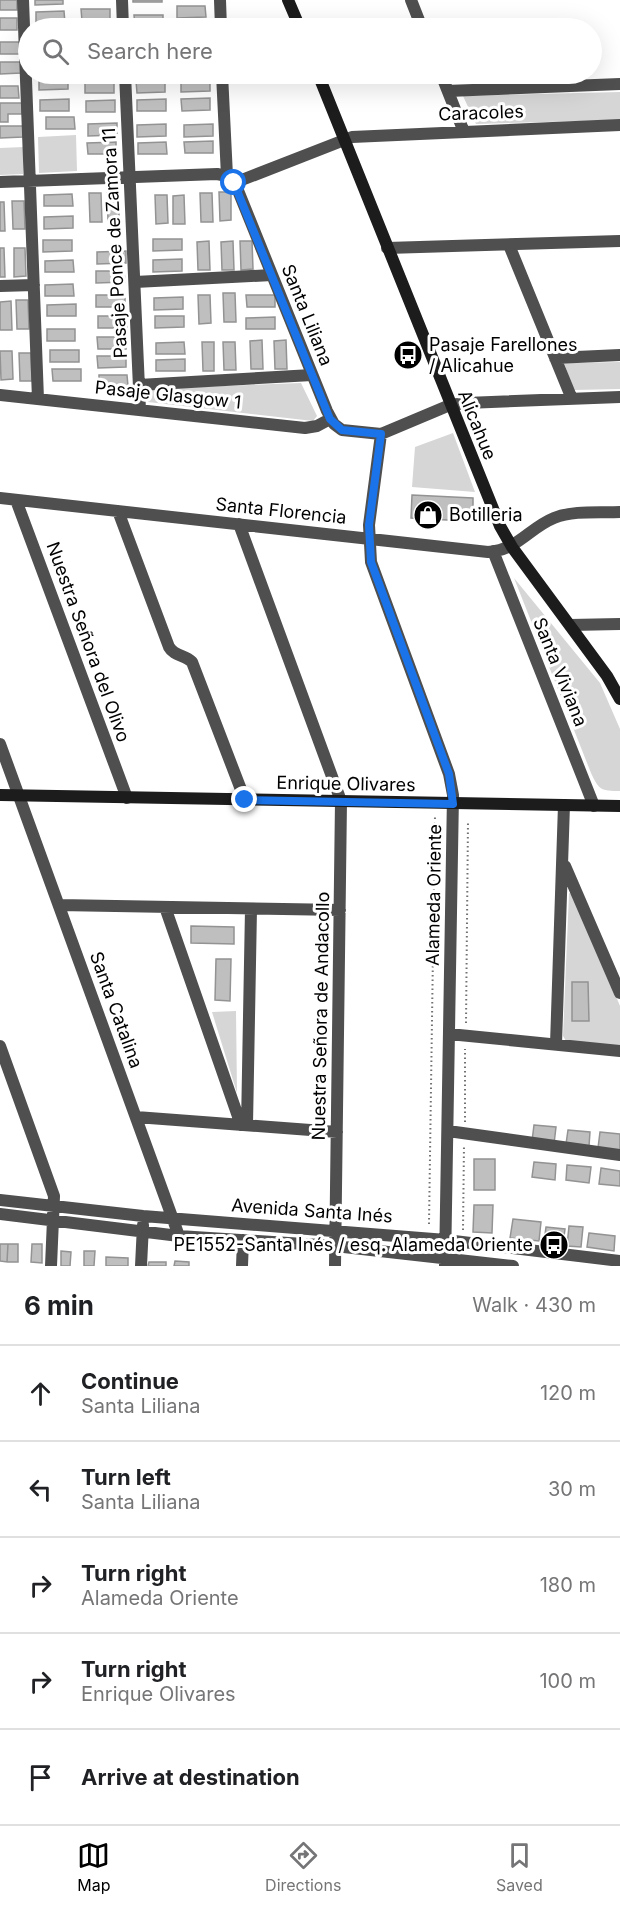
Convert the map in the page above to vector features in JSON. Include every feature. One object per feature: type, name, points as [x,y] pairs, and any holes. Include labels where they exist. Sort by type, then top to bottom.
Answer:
[{"type":"street","points":[[23,0],[24,18]]},
{"type":"street","points":[[122,0],[123,18]]},
{"type":"street","points":[[220,0],[221,18]]},
{"type":"street","points":[[288,0],[296,18]]},
{"type":"street","points":[[411,0],[418,18]]},
{"type":"street","points":[[26,84],[38,399]]},
{"type":"street","name":"Pasaje Ponce de Zamora 11","points":[[125,84],[140,410]]},
{"type":"street","points":[[0,182],[217,174],[230,180],[223,84]]},
{"type":"street","name":"Alicahue","points":[[322,84],[489,503],[512,547],[618,691]]},
{"type":"street","points":[[445,84],[464,132]]},
{"type":"street","points":[[448,91],[620,84]]},
{"type":"street","name":"Caracoles","points":[[230,180],[344,140],[363,136],[620,125]]},
{"type":"street","name":"Santa Liliana","points":[[230,180],[272,275],[330,419]]},
{"type":"street","points":[[387,248],[620,241]]},
{"type":"street","points":[[508,245],[572,399]]},
{"type":"street","points":[[135,282],[272,275]]},
{"type":"street","points":[[0,286],[34,285]]},
{"type":"street","points":[[555,358],[620,355]]},
{"type":"street","points":[[139,385],[312,375]]},
{"type":"street","name":"Pasaje Glasgow 1","points":[[0,395],[305,428],[313,428],[330,419]]},
{"type":"street","points":[[330,419],[342,430],[381,434],[450,405],[620,397]]},
{"type":"street","name":"Alameda Oriente","points":[[381,434],[369,539],[374,570],[449,774],[453,804],[445,1262]]},
{"type":"street","name":"Santa Florencia","points":[[0,498],[493,551],[512,547],[555,517],[620,512]]},
{"type":"street","name":"Nuestra Señora del Olivo","points":[[16,500],[127,798]]},
{"type":"street","points":[[118,511],[169,647],[174,653],[187,657],[194,665],[245,800]]},
{"type":"street","points":[[239,524],[341,801]]},
{"type":"street","name":"Santa Viviana","points":[[493,551],[594,806]]},
{"type":"street","points":[[570,625],[620,624]]},
{"type":"street","name":"Santa Catalina","points":[[0,744],[179,1236]]},
{"type":"street","name":"Enrique Olivares","points":[[0,795],[620,807]]},
{"type":"street","name":"Nuestra Señora de Andacollo","points":[[335,1266],[341,801]]},
{"type":"street","points":[[556,1044],[564,806]]},
{"type":"street","points":[[563,862],[620,993]]},
{"type":"street","points":[[59,905],[340,910]]},
{"type":"street","points":[[165,907],[233,1102],[244,1125]]},
{"type":"street","points":[[244,1125],[247,1102],[251,909]]},
{"type":"street","points":[[449,1034],[620,1051]]},
{"type":"street","points":[[0,1046],[51,1186],[54,1206],[51,1266]]},
{"type":"street","points":[[233,1102],[241,1105],[247,1102]]},
{"type":"street","points":[[136,1117],[337,1132]]},
{"type":"street","points":[[448,1131],[620,1155]]},
{"type":"street","name":"Avenida Santa Inés","points":[[0,1200],[173,1219],[446,1240],[557,1260],[620,1262]]},
{"type":"street","name":"Avenida Santa Inés","points":[[0,1214],[179,1236],[335,1246],[445,1262],[513,1266]]},
{"type":"street","points":[[141,1266],[143,1216]]},
{"type":"street","points":[[242,1266],[243,1240]]},
{"type":"path","points":[[428,1239],[435,803]]},
{"type":"shaded area","points":[[620,92],[620,120],[476,124],[463,96]]},
{"type":"shaded area","points":[[76,135],[77,171],[39,173],[38,137]]},
{"type":"shaded area","points":[[24,147],[23,174],[0,175],[0,148]]},
{"type":"shaded area","points":[[620,362],[620,389],[574,390],[564,363]]},
{"type":"shaded area","points":[[301,383],[317,416],[313,421],[148,402],[148,389]]},
{"type":"shaded area","points":[[453,433],[475,492],[412,487],[415,447]]},
{"type":"shaded area","points":[[514,578],[600,683],[620,729],[620,791],[601,788],[591,773]]},
{"type":"shaded area","points":[[569,893],[574,895],[620,1006],[620,1047],[566,1041],[563,1036]]},
{"type":"shaded area","points":[[236,1011],[237,1093],[212,1012]]},
{"type":"building","points":[[0,0],[17,0],[17,10],[0,10]]},
{"type":"building","points":[[35,0],[63,0],[63,4],[35,5]]},
{"type":"building","points":[[133,0],[162,0],[162,2],[133,2]]},
{"type":"building","points":[[177,6],[205,6],[206,17],[177,18]]},
{"type":"building","points":[[81,9],[110,9],[110,18],[82,18]]},
{"type":"building","points":[[64,11],[65,18],[36,18],[36,12]]},
{"type":"building","points":[[134,15],[163,15],[163,18],[134,18]]},
{"type":"building","points":[[0,18],[17,18],[17,30],[0,30]]},
{"type":"building","points":[[0,42],[18,42],[18,54],[0,54]]},
{"type":"building","points":[[0,62],[18,62],[18,73],[0,74]]},
{"type":"building","points":[[39,84],[68,84],[68,89],[39,90]]},
{"type":"building","points":[[85,84],[114,84],[114,93],[85,93]]},
{"type":"building","points":[[136,84],[165,84],[165,92],[137,93]]},
{"type":"building","points":[[181,84],[210,84],[210,91],[181,92]]},
{"type":"building","points":[[0,86],[18,86],[19,98],[0,98]]},
{"type":"building","points":[[210,98],[210,110],[182,111],[181,99]]},
{"type":"building","points":[[69,99],[69,111],[40,111],[40,100]]},
{"type":"building","points":[[166,99],[166,111],[137,111],[137,100]]},
{"type":"building","points":[[115,100],[115,112],[86,112],[86,101]]},
{"type":"building","points":[[0,103],[22,103],[22,114],[8,114],[8,122],[0,122]]},
{"type":"building","points":[[46,117],[74,117],[75,129],[46,129]]},
{"type":"building","points":[[117,123],[117,135],[88,136],[88,124]]},
{"type":"building","points":[[166,124],[166,136],[137,137],[137,125]]},
{"type":"building","points":[[213,124],[213,136],[184,137],[184,125]]},
{"type":"building","points":[[0,126],[23,126],[23,137],[0,138]]},
{"type":"building","points":[[213,141],[213,153],[185,153],[184,142]]},
{"type":"building","points":[[116,142],[116,154],[88,154],[87,143]]},
{"type":"building","points":[[166,142],[167,154],[138,154],[138,143]]},
{"type":"building","points":[[107,191],[119,191],[119,220],[108,220]]},
{"type":"building","points":[[219,192],[231,192],[231,220],[220,221]]},
{"type":"building","points":[[89,193],[101,193],[102,222],[90,222]]},
{"type":"building","points":[[200,193],[212,193],[213,222],[201,222]]},
{"type":"building","points":[[72,194],[73,206],[44,206],[44,195]]},
{"type":"building","points":[[155,195],[167,195],[168,223],[156,224]]},
{"type":"building","points":[[184,195],[185,224],[173,224],[173,196]]},
{"type":"building","points":[[12,201],[24,201],[25,229],[13,229]]},
{"type":"building","points":[[0,202],[4,202],[5,231],[0,231]]},
{"type":"building","points":[[73,216],[73,228],[44,229],[44,217]]},
{"type":"building","points":[[153,239],[182,239],[182,250],[153,251]]},
{"type":"building","points":[[43,240],[72,240],[72,251],[43,252]]},
{"type":"building","points":[[209,241],[210,270],[198,270],[197,242]]},
{"type":"building","points":[[233,241],[234,270],[222,270],[221,242]]},
{"type":"building","points":[[240,241],[252,241],[253,269],[241,270]]},
{"type":"building","points":[[0,248],[4,248],[5,277],[0,277]]},
{"type":"building","points":[[14,248],[25,248],[26,276],[14,277]]},
{"type":"building","points":[[126,251],[126,263],[97,264],[97,252]]},
{"type":"building","points":[[182,259],[182,271],[153,272],[153,260]]},
{"type":"building","points":[[73,260],[74,272],[45,272],[45,261]]},
{"type":"building","points":[[96,271],[124,271],[125,282],[96,283]]},
{"type":"building","points":[[73,284],[74,296],[45,296],[45,285]]},
{"type":"building","points":[[223,293],[235,293],[236,322],[224,322]]},
{"type":"building","points":[[96,295],[125,295],[125,307],[96,307]]},
{"type":"building","points":[[198,295],[210,295],[211,323],[199,324]]},
{"type":"building","points":[[246,295],[275,295],[275,307],[247,307]]},
{"type":"building","points":[[183,297],[183,309],[154,310],[154,298]]},
{"type":"building","points":[[16,300],[28,300],[29,329],[17,329]]},
{"type":"building","points":[[11,301],[12,330],[0,330],[0,302]]},
{"type":"building","points":[[76,304],[76,316],[47,316],[47,305]]},
{"type":"building","points":[[98,316],[127,316],[127,328],[98,328]]},
{"type":"building","points":[[155,316],[184,316],[184,327],[155,328]]},
{"type":"building","points":[[275,317],[275,329],[246,329],[246,318]]},
{"type":"building","points":[[47,329],[75,329],[75,341],[47,341]]},
{"type":"building","points":[[97,337],[126,337],[126,349],[98,349]]},
{"type":"building","points":[[262,340],[263,369],[251,369],[250,341]]},
{"type":"building","points":[[286,340],[287,369],[275,369],[274,341]]},
{"type":"building","points":[[184,342],[185,354],[156,354],[156,343]]},
{"type":"building","points":[[202,342],[214,342],[214,371],[203,371]]},
{"type":"building","points":[[223,342],[235,342],[236,370],[224,370]]},
{"type":"building","points":[[50,350],[79,350],[79,362],[50,362]]},
{"type":"building","points":[[0,351],[12,351],[13,379],[1,380]]},
{"type":"building","points":[[19,353],[31,353],[32,381],[20,381]]},
{"type":"building","points":[[97,356],[126,356],[126,367],[98,368]]},
{"type":"building","points":[[185,359],[185,371],[156,371],[156,360]]},
{"type":"building","points":[[52,369],[81,369],[81,381],[53,381]]},
{"type":"building","points":[[99,375],[127,375],[128,386],[99,387]]},
{"type":"building","points":[[412,495],[473,498],[473,507],[484,508],[483,522],[411,518]]},
{"type":"building","points":[[191,926],[234,927],[234,944],[191,943]]},
{"type":"building","points":[[216,959],[231,959],[230,1001],[215,1000]]},
{"type":"building","points":[[572,982],[588,982],[589,1021],[572,1021]]},
{"type":"building","points":[[534,1125],[556,1127],[554,1144],[532,1141]]},
{"type":"building","points":[[568,1130],[590,1132],[589,1146],[566,1144]]},
{"type":"building","points":[[600,1132],[620,1134],[620,1151],[598,1148]]},
{"type":"building","points":[[474,1159],[495,1159],[495,1190],[474,1190]]},
{"type":"building","points":[[534,1162],[556,1164],[555,1180],[532,1177]]},
{"type":"building","points":[[567,1165],[591,1167],[589,1183],[566,1180]]},
{"type":"building","points":[[601,1168],[620,1171],[620,1186],[599,1184]]},
{"type":"building","points":[[474,1205],[493,1205],[492,1233],[473,1232]]},
{"type":"building","points":[[513,1219],[541,1222],[539,1241],[510,1238]]},
{"type":"building","points":[[569,1226],[583,1227],[581,1247],[567,1246]]},
{"type":"building","points":[[546,1227],[565,1229],[563,1244],[544,1242]]},
{"type":"building","points":[[589,1233],[615,1236],[614,1251],[587,1247]]},
{"type":"building","points":[[0,1244],[8,1244],[7,1262],[0,1261]]},
{"type":"building","points":[[8,1244],[18,1244],[18,1262],[7,1262]]},
{"type":"building","points":[[32,1244],[42,1244],[42,1263],[31,1262]]},
{"type":"building","points":[[61,1251],[71,1252],[70,1266],[61,1266]]},
{"type":"building","points":[[84,1251],[95,1251],[94,1266],[84,1266]]},
{"type":"building","points":[[106,1257],[128,1258],[128,1266],[106,1266]]},
{"type":"building","points":[[175,1261],[189,1262],[189,1266],[174,1266]]},
{"type":"building","points":[[149,1262],[166,1262],[166,1266],[148,1266]]},
{"type":"place","name":"Pasaje Farellones / Alicahue","points":[[408,355]]},
{"type":"place","name":"Botilleria","points":[[428,515]]},
{"type":"place","name":"PE1552-Santa Inés / esq. Alameda Oriente","points":[[554,1245]]},
{"type":"route","points":[[234,183],[330,419],[342,430],[381,434],[369,525],[371,562],[449,774],[453,804],[245,800]]}]
